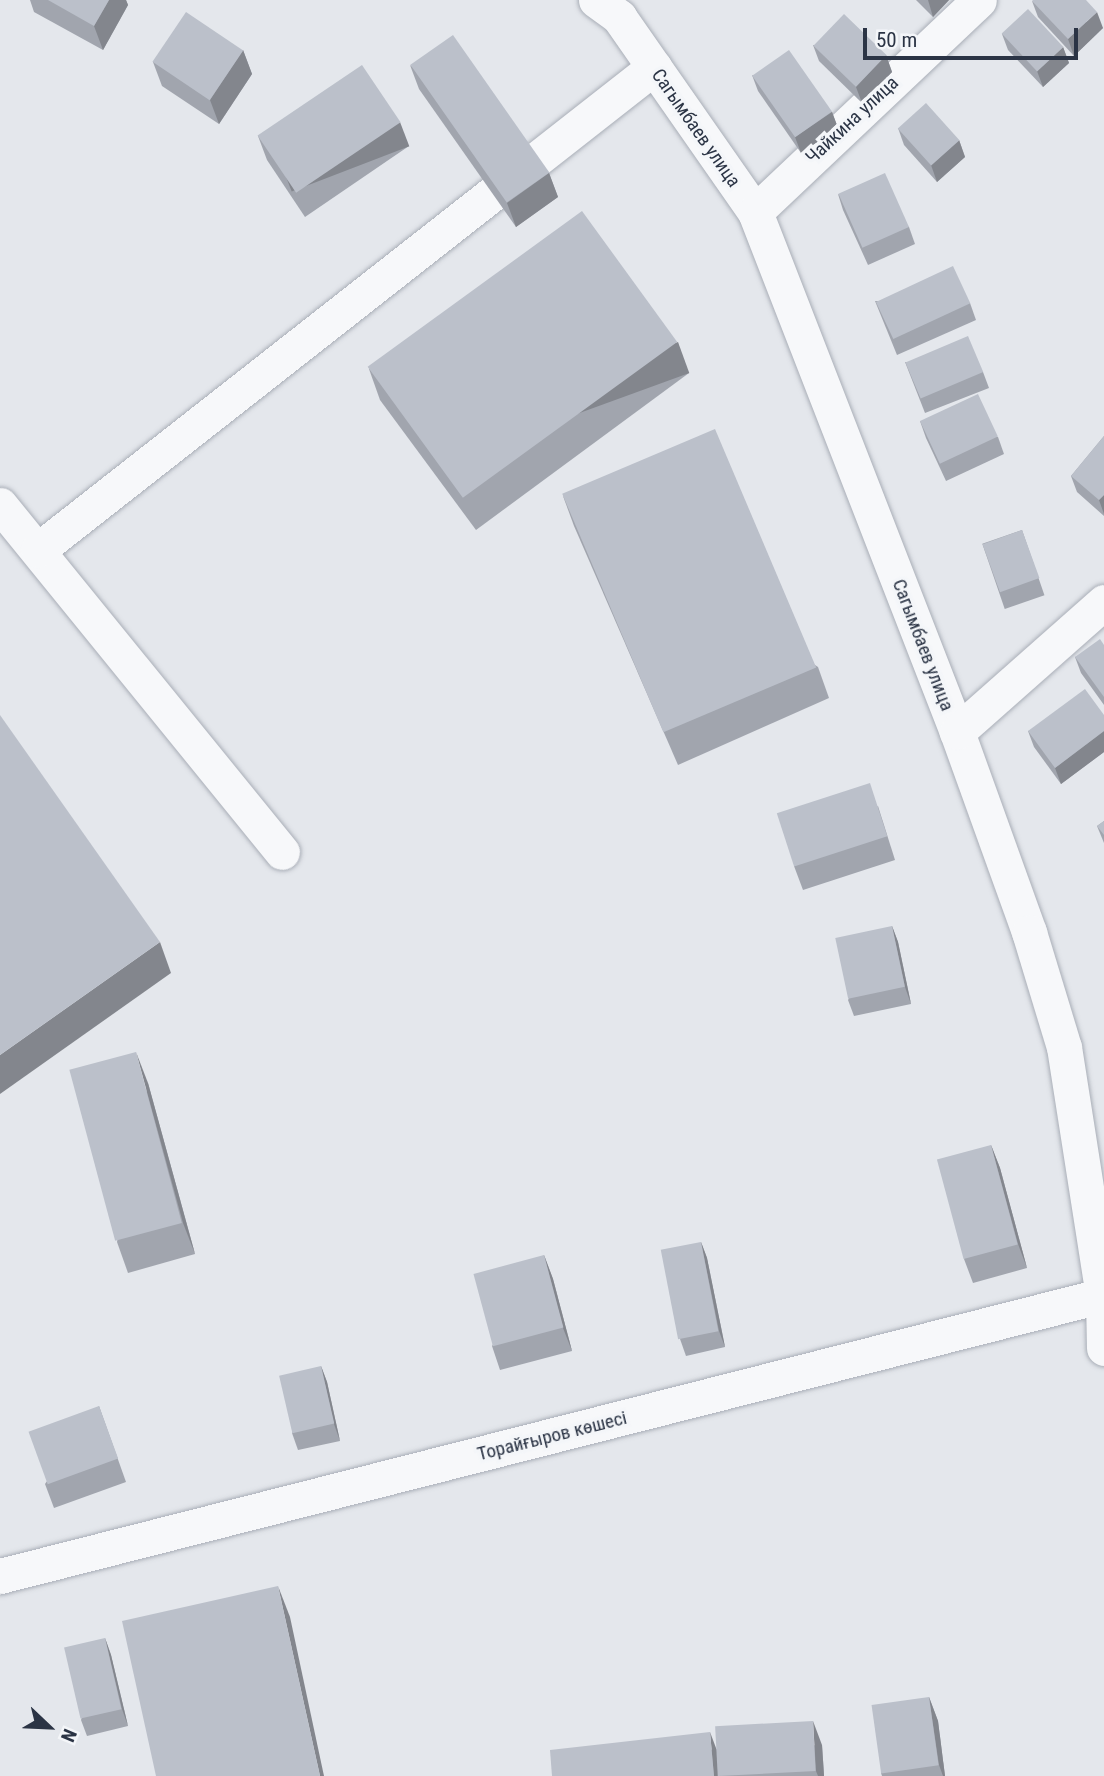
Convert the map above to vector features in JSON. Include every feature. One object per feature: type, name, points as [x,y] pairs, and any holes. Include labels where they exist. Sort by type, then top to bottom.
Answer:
[{"type":"street","name":"Сагымбаев улица","points":[[596,0],[619,17],[755,212],[957,732],[1029,932],[1064,1047],[1104,1296],[1104,1348]]},
{"type":"street","name":"Чайкина улица","points":[[755,212],[979,0]]},
{"type":"street","points":[[533,162],[654,67]]},
{"type":"street","points":[[38,550],[492,194]]},
{"type":"street","points":[[0,505],[282,852]]},
{"type":"street","points":[[957,732],[1104,602]]},
{"type":"street","name":"Торайғыров көшесі","points":[[0,1576],[1104,1296]]},
{"type":"building","points":[[48,0],[109,0],[94,26]]},
{"type":"building","points":[[1033,0],[1086,0],[1097,12],[1068,39]]},
{"type":"building","points":[[1028,9],[1063,47],[1037,72],[1002,34]]},
{"type":"building","points":[[186,12],[243,51],[210,100],[152,62]]},
{"type":"building","points":[[844,14],[886,55],[856,87],[813,46]]},
{"type":"building","points":[[453,35],[549,173],[507,202],[410,65]]},
{"type":"building","points":[[789,50],[832,111],[795,137],[752,76]]},
{"type":"building","points":[[362,65],[401,122],[296,193],[258,135]]},
{"type":"building","points":[[926,103],[959,140],[931,166],[898,128]]},
{"type":"building","points":[[885,173],[909,227],[862,248],[838,194]]},
{"type":"building","points":[[582,211],[677,342],[463,498],[368,367]]},
{"type":"building","points":[[953,266],[970,303],[893,339],[876,302]]},
{"type":"building","points":[[968,336],[983,372],[921,398],[905,363]]},
{"type":"building","points":[[978,394],[998,437],[940,464],[920,421]]},
{"type":"building","points":[[715,429],[816,667],[663,732],[562,494]]},
{"type":"building","points":[[1104,436],[1104,495],[1099,500],[1071,476]]},
{"type":"building","points":[[1022,530],[1039,578],[1000,592],[983,544]]},
{"type":"building","points":[[1100,639],[1104,645],[1104,697],[1075,657]]},
{"type":"building","points":[[1085,689],[1104,715],[1104,731],[1055,768],[1028,731]]},
{"type":"building","points":[[0,715],[160,942],[0,1055]]},
{"type":"building","points":[[870,783],[887,836],[794,867],[777,813]]},
{"type":"building","points":[[1104,821],[1104,835],[1097,826]]},
{"type":"building","points":[[892,926],[905,987],[848,999],[835,938]]},
{"type":"building","points":[[136,1052],[182,1223],[115,1241],[69,1070]]},
{"type":"building","points":[[991,1145],[1018,1244],[964,1259],[937,1159]]},
{"type":"building","points":[[701,1242],[718,1331],[678,1339],[661,1250]]},
{"type":"building","points":[[544,1255],[563,1327],[493,1346],[473,1274]]},
{"type":"building","points":[[321,1366],[334,1423],[292,1433],[279,1376]]},
{"type":"building","points":[[99,1406],[118,1459],[48,1484],[29,1432]]},
{"type":"building","points":[[278,1586],[320,1776],[156,1776],[122,1621]]},
{"type":"building","points":[[105,1638],[121,1709],[80,1719],[64,1647]]},
{"type":"building","points":[[929,1697],[939,1765],[881,1773],[872,1705]]},
{"type":"building","points":[[813,1721],[816,1771],[718,1776],[715,1726]]},
{"type":"building","points":[[710,1732],[714,1776],[552,1776],[550,1750]]}]
